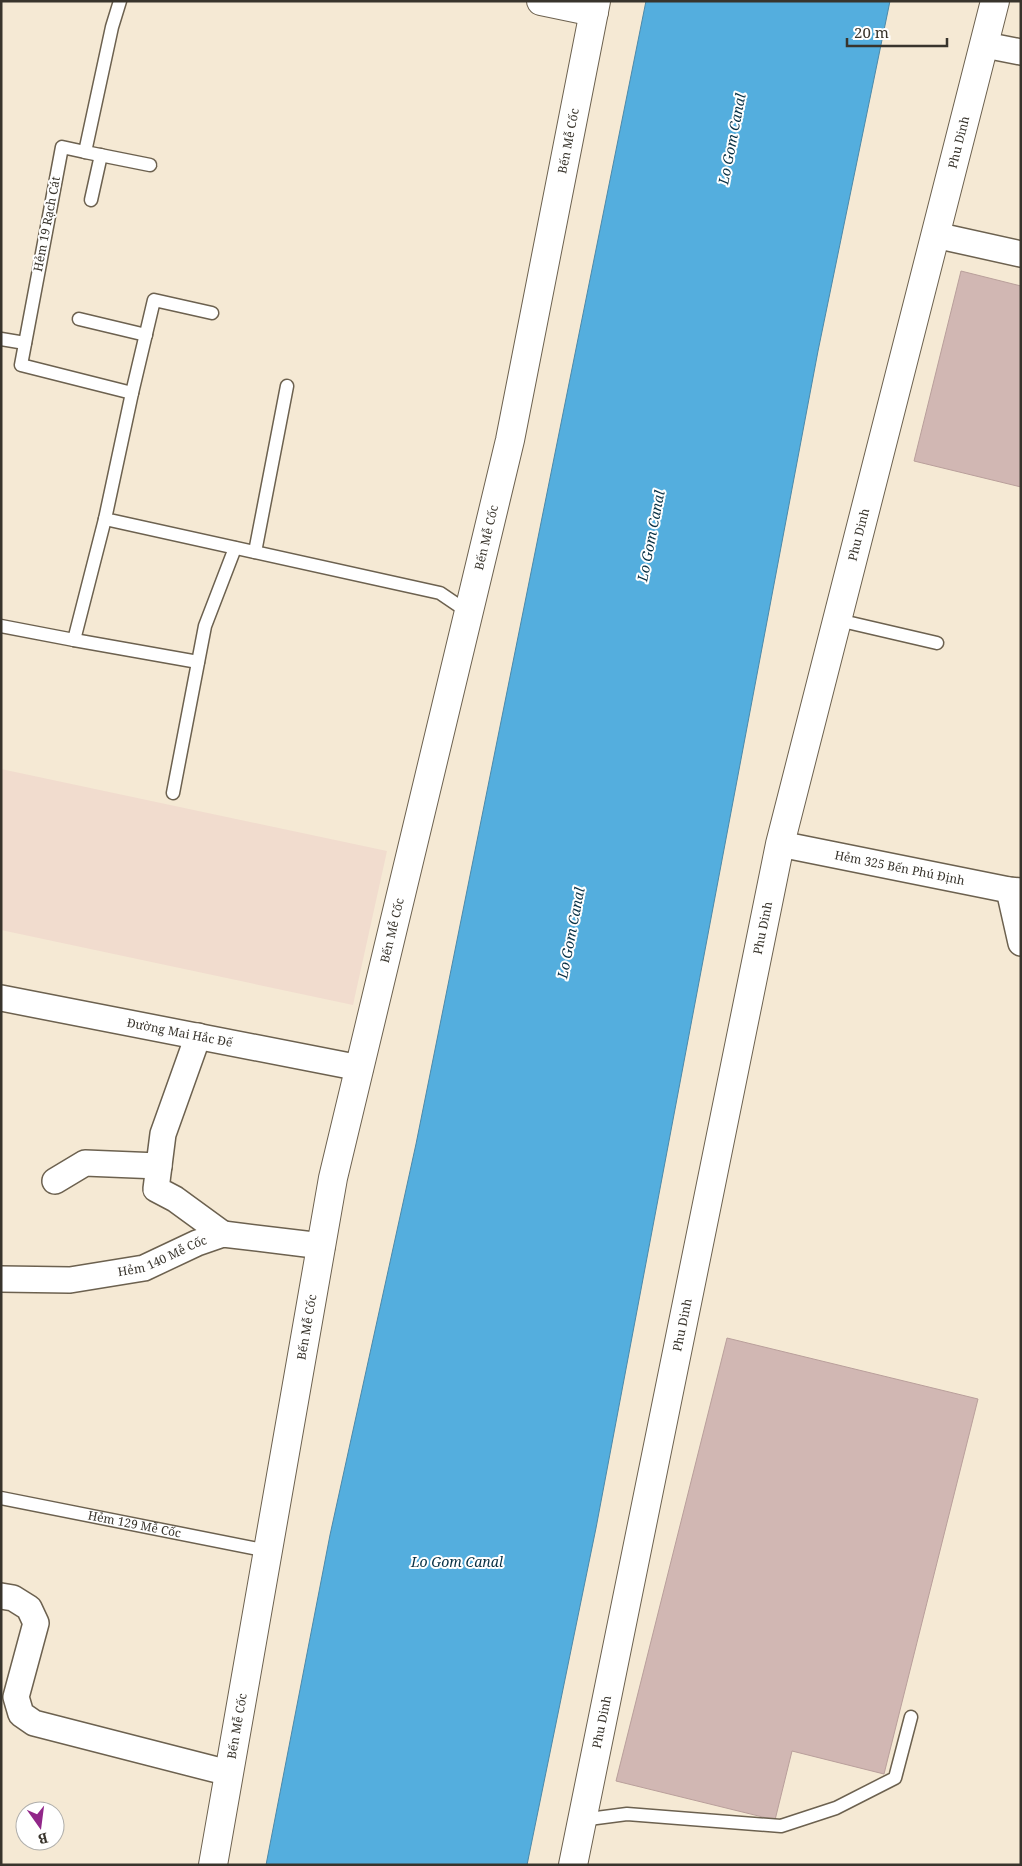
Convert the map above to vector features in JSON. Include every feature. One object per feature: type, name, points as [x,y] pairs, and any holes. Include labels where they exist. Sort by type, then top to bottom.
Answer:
[{"type":"street","points":[[540,1],[595,7]]},
{"type":"street","name":"Phu Dinh","points":[[573,1865],[780,844],[995,1]]},
{"type":"street","name":"Bến Mễ Cốc","points":[[213,1865],[333,1178],[510,440],[595,7]]},
{"type":"street","points":[[985,45],[1021,52]]},
{"type":"street","points":[[935,235],[1021,254]]},
{"type":"street","name":"Hẻm 325 Bến Phú Định","points":[[780,844],[1015,891]]},
{"type":"street","points":[[1015,891],[1021,943]]},
{"type":"street","name":"Đường Mai Hắc Đế","points":[[1,998],[360,1068]]},
{"type":"street","points":[[198,1036],[163,1134],[156,1189],[175,1199],[223,1234]]},
{"type":"street","points":[[54,1181],[85,1163],[159,1166]]},
{"type":"street","name":"Hẻm 140 Mễ Cốc","points":[[1,1279],[70,1280],[144,1268],[197,1243],[223,1234],[322,1246]]},
{"type":"street","points":[[1,1596],[13,1598],[29,1608],[36,1623],[16,1697],[21,1714],[34,1723],[229,1773]]},
{"type":"lane","points":[[120,1],[112,27],[86,152],[150,166]]},
{"type":"lane","name":"Hẻm 19 Rạch Cát","points":[[86,152],[62,146],[21,365],[132,392]]},
{"type":"lane","points":[[91,200],[101,155]]},
{"type":"lane","points":[[74,640],[105,519],[154,300],[212,313]]},
{"type":"lane","points":[[79,319],[146,335]]},
{"type":"lane","points":[[1,339],[25,343]]},
{"type":"lane","points":[[255,552],[287,386]]},
{"type":"lane","points":[[105,519],[440,593],[468,612]]},
{"type":"lane","points":[[173,793],[205,626],[235,548]]},
{"type":"lane","points":[[838,620],[937,643]]},
{"type":"lane","points":[[1,626],[198,662]]},
{"type":"lane","name":"Hẻm 129 Mễ Cốc","points":[[1,1498],[268,1551]]},
{"type":"lane","points":[[581,1820],[627,1814],[781,1826],[836,1808],[895,1778],[911,1717]]},
{"type":"shaded area","points":[[1,769],[387,851],[353,1005],[1,930]]},
{"type":"water","name":"Lo Gom Canal","points":[[646,1],[890,1],[818,351],[596,1528],[527,1865],[266,1865],[330,1535],[416,1144]]},
{"type":"building","points":[[961,271],[1021,286],[1021,487],[914,461]]},
{"type":"building","points":[[727,1338],[978,1399],[884,1774],[792,1751],[775,1820],[616,1781]]}]
